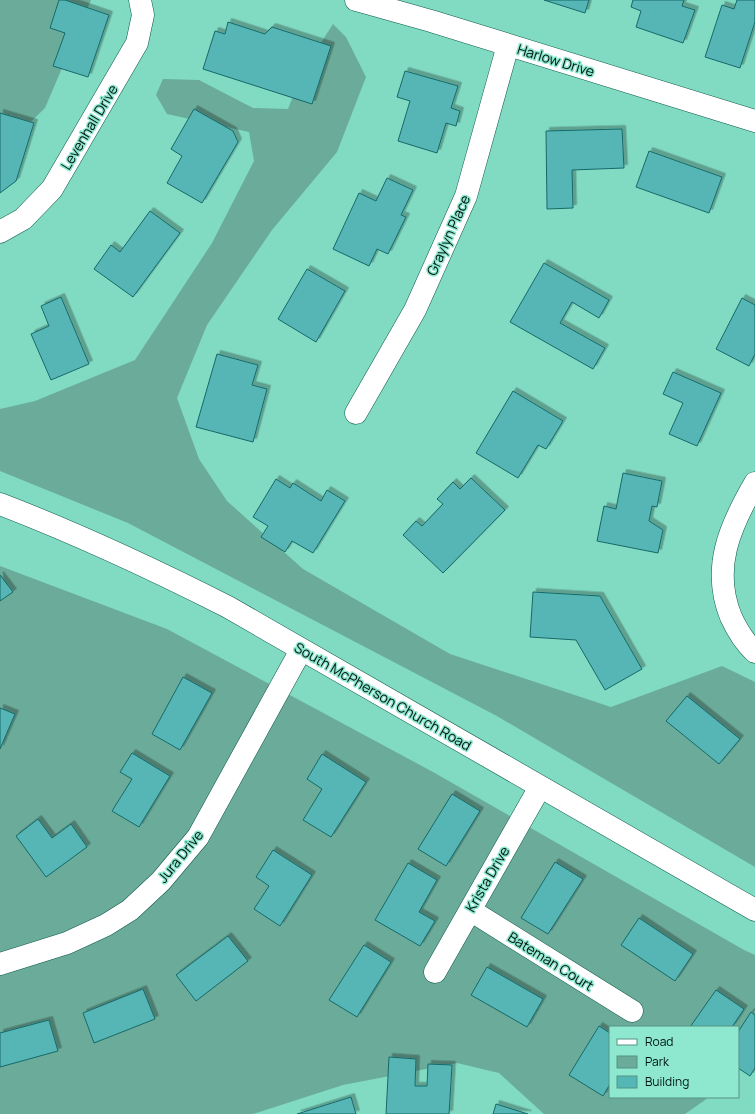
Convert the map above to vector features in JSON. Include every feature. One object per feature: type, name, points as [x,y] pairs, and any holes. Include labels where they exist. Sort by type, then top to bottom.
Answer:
[{"type":"street","name":"Levenhall Drive","points":[[0,232],[23,219],[52,189],[138,43],[143,15],[140,0]]},
{"type":"street","name":"Harlow Drive","points":[[356,0],[755,121]]},
{"type":"street","name":"Graylyn Place","points":[[356,413],[415,310],[466,196],[508,45]]},
{"type":"street","points":[[755,483],[729,534],[722,574],[725,600],[736,628],[755,652]]},
{"type":"street","name":"South McPherson Church Road","points":[[0,504],[61,528],[139,562],[228,607],[755,910]]},
{"type":"street","name":"Jura Drive","points":[[0,964],[68,943],[106,925],[130,910],[161,881],[198,837],[302,650]]},
{"type":"street","name":"Krista Drive","points":[[435,972],[540,787]]},
{"type":"street","name":"Bateman Court","points":[[470,910],[632,1011]]},
{"type":"green space","points":[[0,0],[91,0],[45,108],[0,152]]},
{"type":"green space","points":[[333,24],[346,37],[366,77],[337,152],[272,230],[207,325],[177,398],[199,459],[227,501],[303,569],[450,654],[611,707],[722,666],[755,682],[755,867],[495,715],[128,523],[0,471],[0,409],[35,401],[135,360],[212,243],[254,161],[249,132],[167,114],[156,95],[163,79],[199,80],[253,108],[288,109],[303,71]]},
{"type":"green space","points":[[0,566],[167,629],[433,772],[755,955],[755,1009],[739,1036],[739,1026],[609,1026],[609,1098],[706,1098],[685,1114],[544,1114],[499,1073],[457,1063],[343,1085],[253,1114],[0,1114]]},
{"type":"building","points":[[59,0],[65,0],[109,15],[88,77],[53,66],[65,33],[50,28]]},
{"type":"building","points":[[544,0],[589,0],[585,13]]},
{"type":"building","points":[[633,0],[684,0],[682,6],[695,10],[683,43],[636,27],[641,11],[631,7]]},
{"type":"building","points":[[737,0],[755,0],[755,22],[740,68],[705,57],[722,5],[734,9]]},
{"type":"building","points":[[228,22],[265,34],[272,27],[331,46],[312,104],[203,69],[215,31],[225,34]]},
{"type":"building","points":[[405,71],[458,86],[451,108],[460,111],[456,126],[446,123],[437,153],[398,141],[410,101],[397,97]]},
{"type":"building","points":[[194,109],[233,131],[238,142],[202,203],[167,183],[182,156],[171,149]]},
{"type":"building","points":[[0,113],[34,123],[16,181],[0,193]]},
{"type":"building","points":[[622,129],[624,168],[572,170],[573,208],[547,209],[546,131]]},
{"type":"building","points":[[649,151],[722,177],[709,213],[636,187]]},
{"type":"building","points":[[387,178],[413,190],[401,215],[406,217],[388,254],[377,249],[369,266],[333,249],[359,193],[376,201]]},
{"type":"building","points":[[150,211],[180,233],[133,297],[94,269],[111,245],[120,252]]},
{"type":"building","points":[[544,263],[609,300],[599,318],[572,302],[560,323],[605,348],[593,369],[510,322]]},
{"type":"building","points":[[307,269],[345,291],[316,342],[278,319]]},
{"type":"building","points":[[61,297],[89,364],[51,380],[31,334],[49,326],[41,306]]},
{"type":"building","points":[[742,298],[755,305],[755,354],[749,366],[716,349]]},
{"type":"building","points":[[217,354],[258,365],[252,385],[267,389],[253,442],[196,427]]},
{"type":"building","points":[[673,372],[721,393],[697,446],[669,434],[683,403],[663,394]]},
{"type":"building","points":[[513,391],[563,421],[546,449],[538,445],[518,478],[476,453]]},
{"type":"building","points":[[623,473],[662,481],[657,507],[652,506],[649,521],[663,530],[658,553],[597,541],[604,506],[616,509]]},
{"type":"building","points":[[471,478],[505,510],[443,573],[403,535],[416,521],[422,526],[443,504],[437,499],[453,482],[460,489]]},
{"type":"building","points":[[276,479],[290,488],[293,483],[321,501],[327,490],[345,501],[313,553],[292,541],[285,552],[261,537],[268,526],[253,517]]},
{"type":"building","points":[[0,575],[13,592],[0,601]]},
{"type":"building","points":[[533,592],[600,596],[642,669],[605,690],[576,640],[530,637]]},
{"type":"building","points":[[183,677],[212,693],[180,750],[152,734]]},
{"type":"building","points":[[687,696],[740,739],[719,764],[666,721]]},
{"type":"building","points":[[0,708],[15,714],[0,749]]},
{"type":"building","points":[[132,753],[170,776],[139,827],[112,811],[132,779],[120,772]]},
{"type":"building","points":[[322,754],[366,782],[331,837],[303,820],[322,789],[307,779]]},
{"type":"building","points":[[452,794],[480,811],[446,866],[418,849]]},
{"type":"building","points":[[38,819],[52,838],[71,824],[87,847],[46,877],[16,836]]},
{"type":"building","points":[[273,850],[312,875],[280,926],[254,909],[269,886],[256,877]]},
{"type":"building","points":[[555,862],[583,879],[548,934],[521,918]]},
{"type":"building","points":[[408,863],[437,880],[419,912],[435,921],[420,946],[375,920]]},
{"type":"building","points":[[639,918],[693,954],[675,981],[621,945]]},
{"type":"building","points":[[228,936],[248,961],[196,1001],[176,975]]},
{"type":"building","points":[[364,945],[391,962],[357,1017],[329,1000]]},
{"type":"building","points":[[487,967],[543,999],[527,1027],[471,995]]},
{"type":"building","points":[[143,989],[155,1019],[94,1043],[83,1013]]},
{"type":"building","points":[[716,990],[744,1009],[733,1026],[691,1026]]},
{"type":"building","points":[[751,1012],[755,1015],[755,1068],[750,1076],[739,1069],[739,1030]]},
{"type":"building","points":[[49,1020],[58,1051],[0,1067],[0,1033]]},
{"type":"building","points":[[599,1026],[609,1032],[609,1086],[603,1096],[569,1075]]},
{"type":"building","points":[[389,1057],[416,1059],[415,1086],[427,1086],[428,1064],[452,1065],[449,1114],[386,1114]]},
{"type":"building","points":[[351,1097],[356,1114],[297,1114]]},
{"type":"building","points":[[496,1104],[528,1114],[493,1114]]}]
